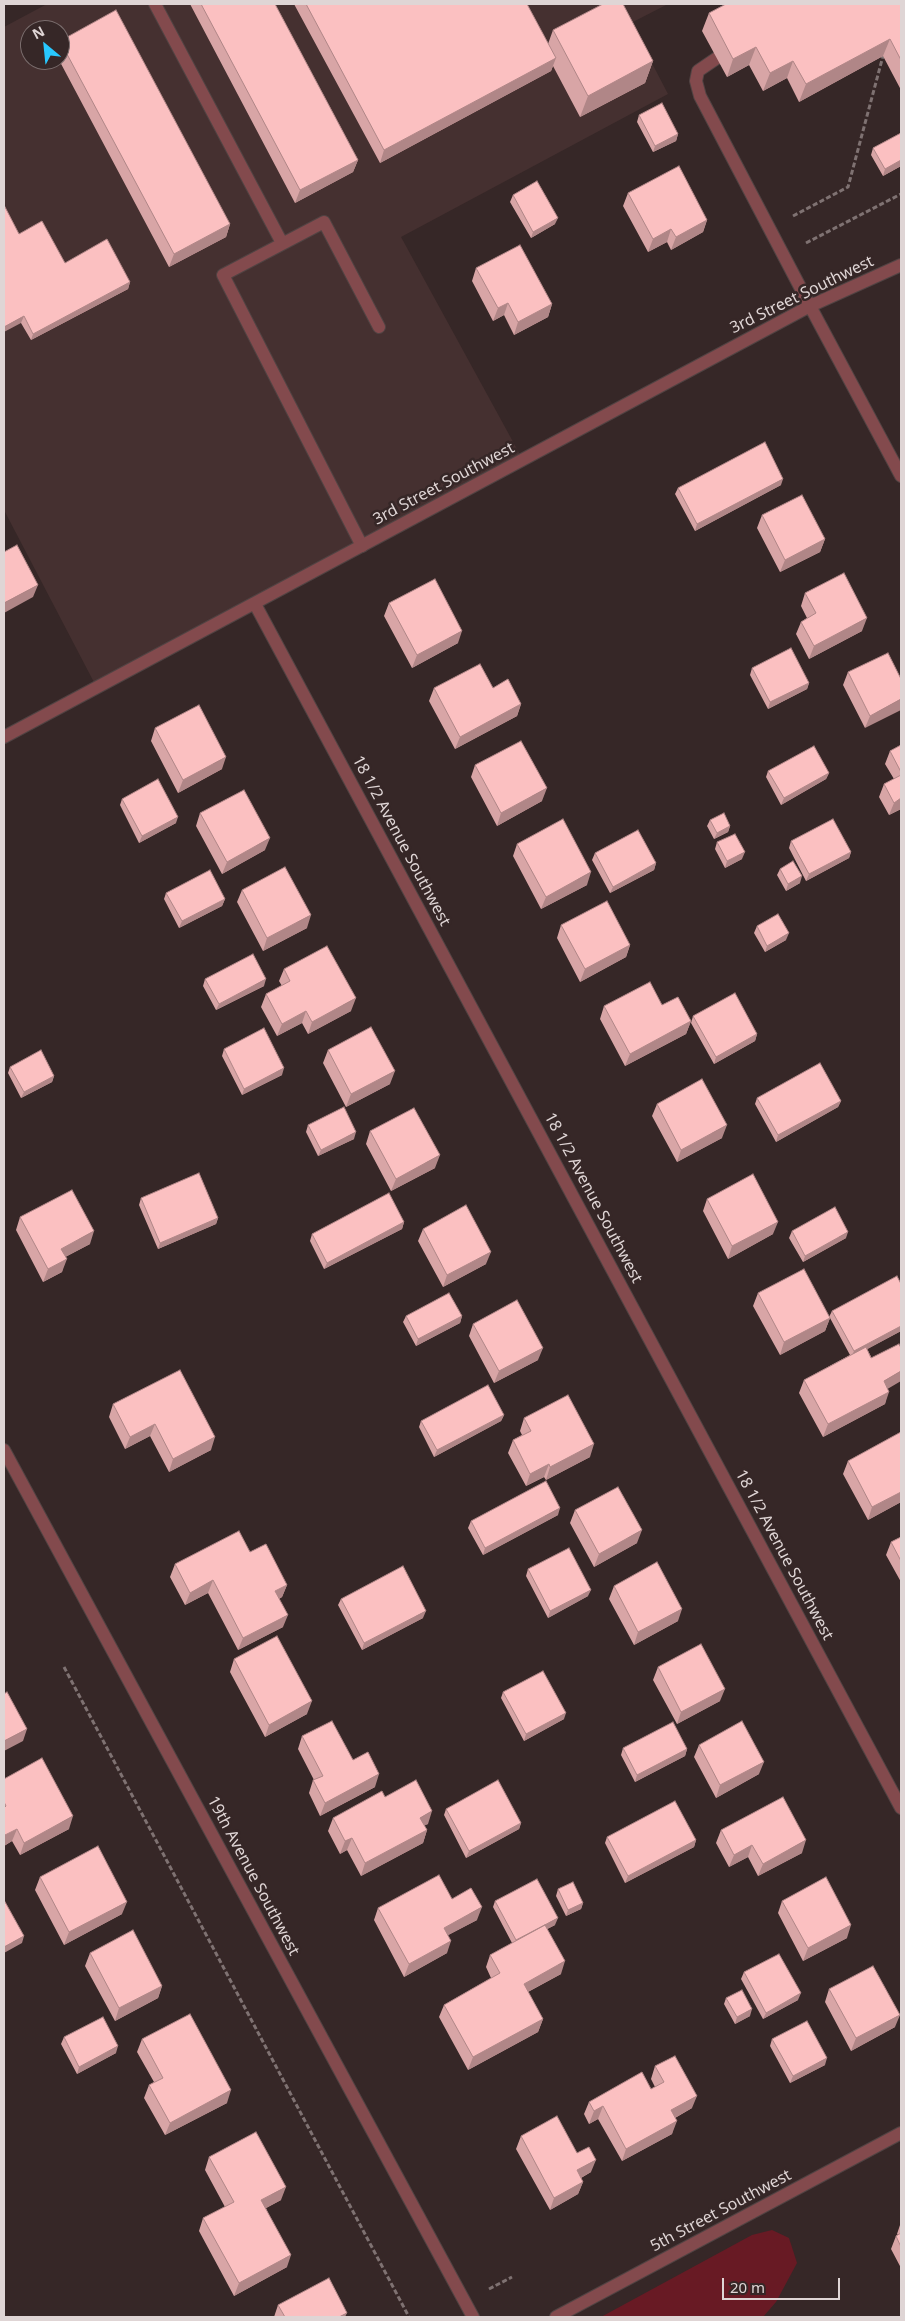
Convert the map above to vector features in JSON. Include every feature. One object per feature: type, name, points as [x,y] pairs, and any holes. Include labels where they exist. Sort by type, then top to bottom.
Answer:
[{"type":"street","points":[[155,4],[282,243]]},
{"type":"street","points":[[717,58],[698,71],[696,81],[700,96],[901,476]]},
{"type":"street","points":[[362,546],[223,275],[324,222],[379,327]]},
{"type":"street","name":"3rd Street Southwest","points":[[4,737],[810,306],[901,265]]},
{"type":"street","name":"18 1/2 Avenue Southwest","points":[[255,604],[901,1808]]},
{"type":"street","name":"19th Avenue Southwest","points":[[4,1450],[473,2317]]},
{"type":"street","name":"5th Street Southwest","points":[[556,2317],[901,2133]]},
{"type":"path","points":[[769,229],[848,187],[883,56]]},
{"type":"path","points":[[783,255],[901,194]]},
{"type":"path","points":[[64,1667],[409,2317]]},
{"type":"shaded area","points":[[47,4],[668,4],[631,23],[668,94],[401,237],[523,460],[97,688],[4,510],[4,27]]},
{"type":"shaded area","points":[[772,2230],[789,2238],[797,2263],[776,2302],[763,2317],[601,2317],[752,2235]]},
{"type":"building","points":[[201,4],[275,4],[358,160],[300,190]]},
{"type":"building","points":[[306,4],[527,4],[556,58],[384,150]]},
{"type":"building","points":[[603,4],[623,4],[653,61],[588,96],[553,30]]},
{"type":"building","points":[[726,4],[901,4],[901,60],[890,39],[806,84],[793,61],[770,73],[756,47],[733,59],[709,13]]},
{"type":"building","points":[[116,10],[230,224],[174,254],[70,60],[70,35]]},
{"type":"building","points":[[662,103],[678,134],[655,146],[639,115]]},
{"type":"building","points":[[901,133],[901,160],[885,169],[873,148]]},
{"type":"building","points":[[679,166],[707,220],[676,237],[671,229],[653,239],[628,193]]},
{"type":"building","points":[[537,181],[558,218],[533,232],[513,195]]},
{"type":"building","points":[[4,205],[19,234],[42,221],[65,263],[107,239],[130,282],[33,334],[24,316],[4,327]]},
{"type":"building","points":[[520,245],[552,304],[518,322],[508,303],[498,308],[476,268]]},
{"type":"building","points":[[765,442],[783,479],[697,524],[678,488]]},
{"type":"building","points":[[802,495],[825,539],[785,560],[762,515]]},
{"type":"building","points":[[17,545],[38,585],[4,603],[4,552]]},
{"type":"building","points":[[844,573],[867,618],[814,646],[801,622],[816,613],[805,593]]},
{"type":"building","points":[[435,579],[462,631],[417,655],[389,603]]},
{"type":"building","points":[[791,648],[809,683],[770,702],[752,668]]},
{"type":"building","points":[[888,653],[901,679],[901,699],[870,716],[848,672]]},
{"type":"building","points":[[480,664],[493,688],[508,679],[521,704],[460,737],[434,688]]},
{"type":"building","points":[[199,705],[226,757],[183,780],[155,728]]},
{"type":"building","points":[[521,741],[547,788],[501,813],[475,765]]},
{"type":"building","points":[[901,745],[901,772],[890,751]]},
{"type":"building","points":[[814,746],[829,773],[784,798],[768,771]]},
{"type":"building","points":[[901,775],[901,798],[894,803],[884,784]]},
{"type":"building","points":[[158,779],[178,817],[142,836],[122,799]]},
{"type":"building","points":[[244,790],[270,838],[227,862],[200,813]]},
{"type":"building","points":[[724,813],[730,826],[717,833],[710,820]]},
{"type":"building","points":[[563,819],[591,872],[546,897],[517,844]]},
{"type":"building","points":[[833,819],[851,852],[809,874],[791,841]]},
{"type":"building","points":[[638,830],[656,863],[613,887],[595,853]]},
{"type":"building","points":[[735,834],[745,852],[727,861],[717,842]]},
{"type":"building","points":[[793,861],[802,876],[788,884],[780,869]]},
{"type":"building","points":[[285,867],[311,915],[267,938],[242,890]]},
{"type":"building","points":[[210,870],[225,899],[182,921],[166,893]]},
{"type":"building","points":[[607,901],[630,945],[585,969],[561,925]]},
{"type":"building","points":[[778,914],[789,933],[767,946],[757,926]]},
{"type":"building","points":[[327,946],[356,998],[312,1022],[306,1011],[282,1024],[266,994],[290,981],[284,969]]},
{"type":"building","points":[[253,954],[266,979],[219,1004],[205,979]]},
{"type":"building","points":[[650,982],[662,1005],[678,997],[691,1021],[630,1054],[604,1006]]},
{"type":"building","points":[[735,993],[757,1034],[716,1057],[693,1016]]},
{"type":"building","points":[[371,1027],[395,1071],[351,1094],[328,1050]]},
{"type":"building","points":[[264,1028],[284,1068],[244,1089],[224,1049]]},
{"type":"building","points":[[41,1050],[54,1076],[24,1092],[10,1067]]},
{"type":"building","points":[[820,1063],[841,1101],[778,1135],[757,1098]]},
{"type":"building","points":[[702,1079],[727,1125],[681,1150],[657,1104]]},
{"type":"building","points":[[344,1107],[356,1132],[321,1150],[308,1125]]},
{"type":"building","points":[[414,1108],[440,1155],[396,1179],[370,1131]]},
{"type":"building","points":[[199,1173],[218,1218],[160,1243],[141,1198]]},
{"type":"building","points":[[753,1174],[778,1222],[732,1246],[707,1199]]},
{"type":"building","points":[[72,1190],[94,1231],[61,1249],[67,1259],[48,1269],[20,1217]]},
{"type":"building","points":[[389,1193],[404,1222],[327,1263],[312,1234]]},
{"type":"building","points":[[466,1205],[491,1252],[447,1275],[423,1229]]},
{"type":"building","points":[[835,1207],[848,1232],[805,1256],[792,1231]]},
{"type":"building","points":[[804,1269],[830,1318],[784,1342],[758,1293]]},
{"type":"building","points":[[897,1276],[901,1284],[901,1326],[854,1351],[832,1311]]},
{"type":"building","points":[[449,1293],[462,1316],[418,1339],[406,1316]]},
{"type":"building","points":[[517,1300],[543,1348],[499,1371],[473,1324]]},
{"type":"building","points":[[899,1344],[901,1348],[901,1371],[884,1381],[889,1392],[828,1424],[804,1380],[866,1347],[871,1358]]},
{"type":"building","points":[[180,1370],[215,1437],[173,1459],[155,1424],[130,1437],[113,1404]]},
{"type":"building","points":[[488,1385],[504,1415],[437,1450],[421,1421]]},
{"type":"building","points":[[568,1395],[594,1444],[550,1467],[549,1464],[530,1474],[513,1440],[531,1431],[524,1418]]},
{"type":"building","points":[[901,1432],[901,1492],[872,1507],[848,1461]]},
{"type":"building","points":[[546,1481],[560,1508],[485,1548],[471,1521]]},
{"type":"building","points":[[618,1487],[642,1530],[599,1554],[575,1510]]},
{"type":"building","points":[[239,1531],[250,1552],[266,1544],[287,1585],[275,1591],[288,1615],[243,1638],[213,1580],[190,1593],[175,1564]]},
{"type":"building","points":[[901,1537],[901,1561],[891,1542]]},
{"type":"building","points":[[569,1548],[591,1590],[550,1611],[528,1569]]},
{"type":"building","points":[[657,1562],[682,1609],[638,1632],[614,1586]]},
{"type":"building","points":[[403,1566],[426,1611],[364,1643],[341,1599]]},
{"type":"building","points":[[277,1636],[312,1701],[269,1725],[234,1659]]},
{"type":"building","points":[[701,1644],[725,1689],[681,1712],[658,1667]]},
{"type":"building","points":[[543,1671],[566,1713],[526,1734],[503,1692]]},
{"type":"building","points":[[7,1692],[27,1729],[4,1741],[4,1694]]},
{"type":"building","points":[[332,1721],[353,1760],[368,1752],[379,1774],[325,1803],[313,1780],[323,1776],[302,1736]]},
{"type":"building","points":[[742,1721],[764,1762],[720,1785],[699,1745]]},
{"type":"building","points":[[673,1722],[687,1749],[637,1775],[623,1748]]},
{"type":"building","points":[[42,1758],[73,1816],[24,1843],[17,1829],[5,1835],[4,1833],[4,1808],[6,1806],[4,1802],[4,1779]]},
{"type":"building","points":[[416,1780],[432,1811],[420,1818],[427,1830],[365,1863],[352,1838],[345,1841],[333,1818],[382,1791],[385,1797]]},
{"type":"building","points":[[498,1780],[521,1823],[469,1851],[446,1809]]},
{"type":"building","points":[[783,1797],[806,1840],[763,1864],[752,1845],[734,1855],[721,1830]]},
{"type":"building","points":[[675,1801],[696,1840],[628,1876],[607,1837]]},
{"type":"building","points":[[98,1846],[127,1902],[69,1932],[40,1877]]},
{"type":"building","points":[[439,1875],[452,1899],[471,1888],[482,1907],[444,1928],[451,1941],[409,1964],[378,1908]]},
{"type":"building","points":[[826,1877],[851,1925],[808,1948],[782,1901]]},
{"type":"building","points":[[537,1879],[558,1918],[516,1940],[495,1901]]},
{"type":"building","points":[[573,1882],[583,1903],[568,1910],[558,1889]]},
{"type":"building","points":[[4,1900],[24,1936],[4,1947]]},
{"type":"building","points":[[545,1925],[565,1961],[524,1984],[543,2019],[473,2057],[444,2005],[500,1973],[490,1955]]},
{"type":"building","points":[[133,1930],[162,1986],[119,2008],[90,1953]]},
{"type":"building","points":[[779,1954],[801,1993],[766,2013],[744,1972]]},
{"type":"building","points":[[873,1966],[900,2015],[856,2038],[829,1989]]},
{"type":"building","points":[[742,1990],[752,2009],[737,2017],[726,1998]]},
{"type":"building","points":[[190,2014],[231,2090],[170,2123],[149,2085],[163,2078],[142,2039]]},
{"type":"building","points":[[103,2017],[118,2046],[79,2067],[64,2037]]},
{"type":"building","points":[[807,2021],[827,2058],[793,2076],[772,2039]]},
{"type":"building","points":[[675,2056],[697,2096],[671,2110],[677,2121],[626,2149],[603,2106],[594,2111],[589,2102],[642,2072],[651,2089],[664,2082],[655,2066]]},
{"type":"building","points":[[557,2116],[577,2153],[589,2147],[596,2160],[577,2170],[583,2182],[554,2198],[521,2136]]},
{"type":"building","points":[[256,2132],[286,2187],[261,2200],[291,2255],[239,2283],[203,2218],[234,2202],[209,2157]]},
{"type":"building","points":[[901,2233],[901,2247],[896,2236]]},
{"type":"building","points":[[329,2278],[347,2313],[339,2317],[285,2317],[278,2305]]}]
